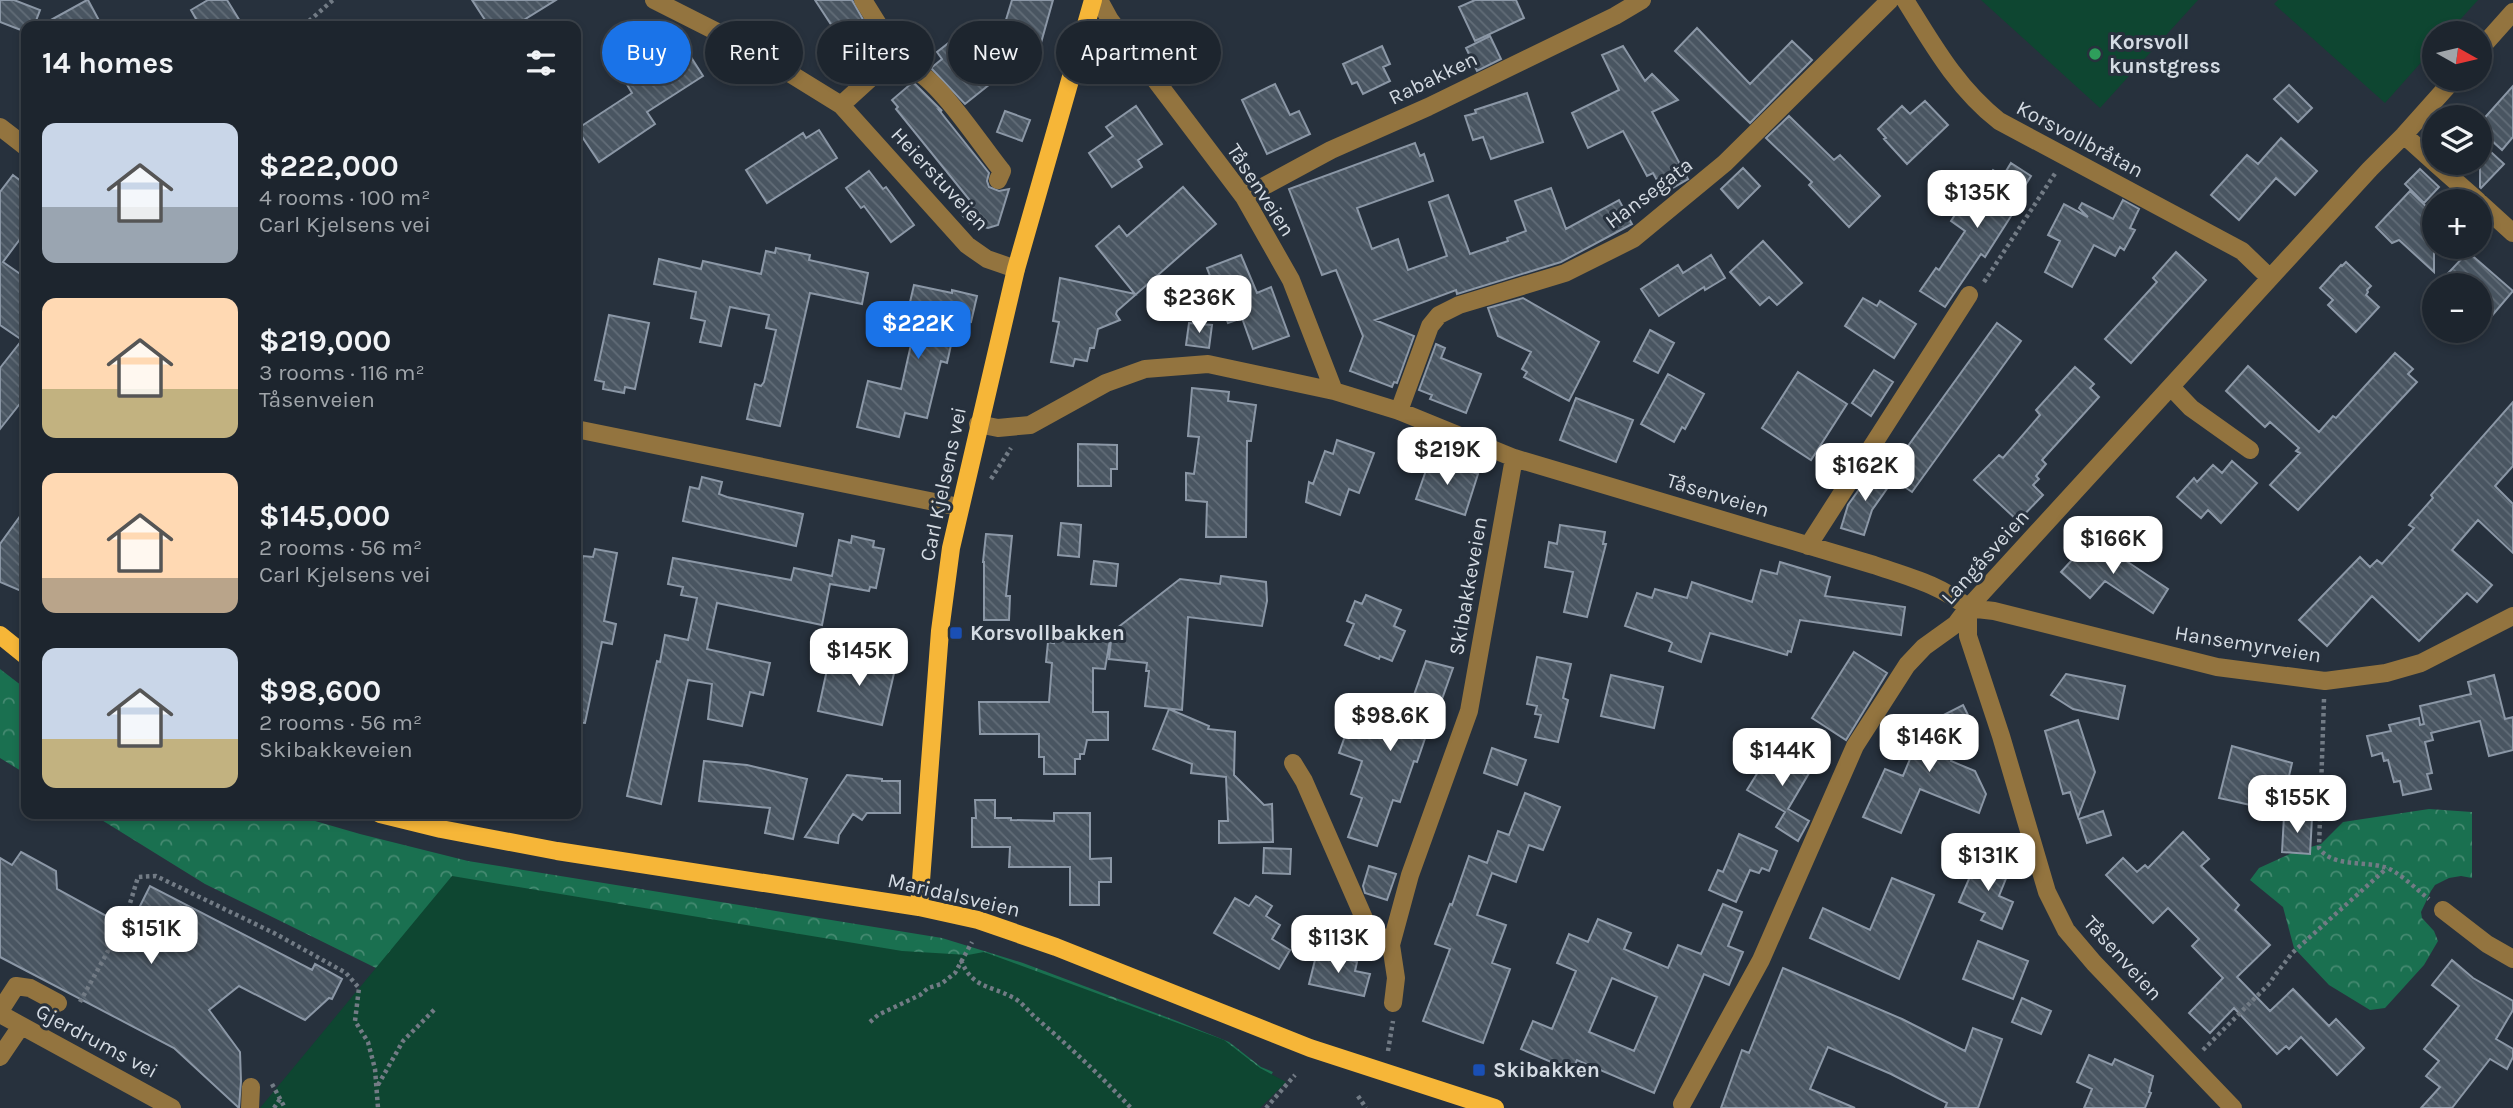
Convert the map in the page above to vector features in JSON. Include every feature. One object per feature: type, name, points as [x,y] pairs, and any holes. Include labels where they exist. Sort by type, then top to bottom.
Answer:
[{"type":"main road","name":"Carl Kjelsens vei","points":[[919,906],[940,631],[951,548],[1016,269],[1093,0]]},
{"type":"main road","points":[[0,635],[21,652]]},
{"type":"main road","name":"Maridalsveien","points":[[400,819],[569,853],[919,906],[978,920],[1310,1048],[1471,1104],[1495,1108]]},
{"type":"street","name":"Heierstuveien","points":[[653,0],[747,47],[841,105],[967,245],[987,259],[1016,269]]},
{"type":"street","points":[[863,0],[876,21]]},
{"type":"street","name":"Tåsenveien","points":[[1099,0],[1110,20],[1244,197],[1291,280],[1334,391],[1399,411],[1514,458],[1921,582],[1959,600],[1968,608],[1968,636],[2047,892],[2066,930],[2094,964],[2233,1108]]},
{"type":"street","name":"Rabakken","points":[[1244,197],[1331,150],[1428,107],[1615,16],[1642,0]]},
{"type":"street","name":"Hansegata","points":[[1399,411],[1430,326],[1439,315],[1459,305],[1565,272],[1633,239],[1725,163],[1890,0]]},
{"type":"street","name":"Korsvollbråtan","points":[[1905,0],[1944,62],[1978,105],[1999,121],[2242,251],[2270,278]]},
{"type":"street","points":[[2492,36],[2513,12]]},
{"type":"street","points":[[841,105],[864,84]]},
{"type":"street","name":"Heierstuveien","points":[[931,84],[954,109],[1002,171],[998,180]]},
{"type":"street","name":"Langåsveien","points":[[1682,1104],[1761,960],[1855,746],[1907,665],[1924,647],[1956,624],[2443,91]]},
{"type":"street","points":[[0,127],[21,143]]},
{"type":"street","points":[[2404,135],[2422,151]]},
{"type":"street","points":[[2449,175],[2465,189]]},
{"type":"street","points":[[2492,214],[2513,233]]},
{"type":"street","points":[[1808,546],[1969,295]]},
{"type":"street","points":[[978,424],[998,428],[1030,425],[1106,383],[1145,369],[1208,364],[1334,391]]},
{"type":"street","points":[[2171,387],[2191,408],[2250,450]]},
{"type":"street","points":[[581,430],[959,507]]},
{"type":"street","name":"Skibakkeveien","points":[[1393,1003],[1395,978],[1391,946],[1410,875],[1469,711],[1514,458]]},
{"type":"street","name":"Hansemyrveien","points":[[1968,608],[1994,611],[2217,667],[2325,681],[2386,673],[2421,663],[2513,616]]},
{"type":"street","points":[[1293,763],[1304,782],[1367,925],[1391,946]]},
{"type":"street","points":[[2443,910],[2487,944],[2513,959]]},
{"type":"street","points":[[0,1012],[16,986],[30,988],[58,1003]]},
{"type":"street","name":"Gjerdrums vei","points":[[0,1012],[20,1026],[172,1108]]},
{"type":"street","points":[[0,1057],[20,1026]]},
{"type":"street","points":[[250,1108],[251,1087]]},
{"type":"path","points":[[309,21],[333,0]]},
{"type":"path","points":[[1969,295],[1975,295],[2066,157]]},
{"type":"path","points":[[985,489],[1004,458],[1030,425]]},
{"type":"path","points":[[2325,681],[2319,848],[2333,860],[2388,868],[2443,910]]},
{"type":"path","points":[[2208,1046],[2254,996],[2270,983],[2291,954],[2388,868]]},
{"type":"path","points":[[80,1002],[107,951],[108,932],[112,932],[113,945],[117,945],[118,918],[122,918],[122,929],[127,929],[128,910],[138,877],[156,876],[274,933],[346,973],[359,988],[355,1021],[368,1042],[376,1069],[378,1108]]},
{"type":"path","points":[[870,1022],[928,988],[941,984],[955,973],[972,942]]},
{"type":"path","points":[[961,960],[965,969],[983,987],[1014,998],[1077,1052],[1131,1108]]},
{"type":"path","points":[[1388,1051],[1393,1003]]},
{"type":"path","points":[[377,1086],[403,1041],[436,1007]]},
{"type":"path","points":[[268,1075],[285,1108]]},
{"type":"path","points":[[1266,1108],[1295,1075]]},
{"type":"path","points":[[1358,1096],[1366,1108]]},
{"type":"path","points":[[274,1108],[280,1099]]},
{"type":"green space","name":"Korsvoll kunstgress","points":[[1981,0],[2198,0],[2100,108]]},
{"type":"green space","points":[[2278,0],[2478,0],[2459,21],[2422,21],[2422,61],[2385,103],[2274,4]]},
{"type":"green space","points":[[0,669],[21,685],[21,771],[0,758]]},
{"type":"green space","points":[[2429,809],[2472,812],[2472,878],[2449,878],[2435,885],[2421,912],[2422,918],[2434,931],[2438,941],[2424,965],[2385,1008],[2370,1010],[2329,985],[2294,948],[2283,907],[2250,880],[2259,868],[2294,852],[2321,844],[2343,822]]},
{"type":"green space","points":[[100,819],[308,819],[468,861],[942,938],[1023,963],[1229,1042],[1261,1067],[1273,1072],[1261,1091],[1231,1108],[380,970],[205,884]]},
{"type":"green space","points":[[452,876],[902,951],[968,955],[984,952],[1224,1040],[1260,1068],[1286,1082],[1260,1108],[260,1108]]},
{"type":"building","points":[[0,0],[14,0],[40,10],[36,21],[21,21],[21,30],[0,22]]},
{"type":"building","points":[[87,0],[99,21],[49,21]]},
{"type":"building","points":[[208,0],[227,0],[240,21],[197,21],[191,10]]},
{"type":"building","points":[[472,0],[556,0],[522,21],[486,21]]},
{"type":"building","points":[[815,0],[852,0],[864,21],[829,21]]},
{"type":"building","points":[[1012,0],[1053,0],[1042,39],[1042,21],[1006,21]]},
{"type":"building","points":[[1475,0],[1516,0],[1524,18],[1475,41],[1459,7]]},
{"type":"building","points":[[1697,28],[1750,84],[1792,41],[1812,60],[1750,123],[1675,51]]},
{"type":"building","points":[[1490,36],[1501,59],[1477,71],[1466,48]]},
{"type":"building","points":[[948,43],[948,84],[990,84],[965,104],[934,71],[934,66],[942,59],[937,52]]},
{"type":"building","points":[[1382,46],[1390,64],[1383,67],[1390,81],[1363,94],[1357,82],[1352,84],[1343,64]]},
{"type":"building","points":[[1623,46],[1645,81],[1652,74],[1678,100],[1652,112],[1688,179],[1664,193],[1653,173],[1647,176],[1623,131],[1588,148],[1572,113],[1619,90],[1602,55]]},
{"type":"building","points":[[691,57],[703,76],[691,84]]},
{"type":"building","points":[[627,84],[691,84],[647,112],[655,124],[599,162],[581,135],[581,126],[632,93]]},
{"type":"building","points":[[911,84],[915,84],[942,111],[939,110],[989,173],[989,187],[999,191],[1009,189],[998,225],[988,228],[971,224],[961,214],[972,203],[896,109],[898,107],[892,100]]},
{"type":"building","points":[[1275,84],[1290,115],[1299,111],[1310,134],[1267,154],[1242,100]]},
{"type":"building","points":[[2289,85],[2312,108],[2298,122],[2274,99]]},
{"type":"building","points":[[2513,86],[2513,137],[2502,150],[2492,141],[2492,110]]},
{"type":"building","points":[[1527,93],[1543,142],[1491,159],[1483,137],[1473,140],[1465,116],[1476,113],[1475,110]]},
{"type":"building","points":[[1925,101],[1948,125],[1907,164],[1878,129],[1902,106],[1910,114]]},
{"type":"building","points":[[1136,106],[1162,144],[1138,160],[1142,167],[1112,187],[1089,153],[1113,136],[1106,127]]},
{"type":"building","points":[[1005,111],[1030,120],[1022,141],[997,132]]},
{"type":"building","points":[[1789,116],[1834,160],[1840,155],[1880,196],[1849,227],[1809,185],[1812,182],[1766,138]]},
{"type":"building","points":[[819,130],[837,158],[767,203],[746,170],[803,133],[806,138]]},
{"type":"building","points":[[2281,138],[2317,171],[2295,195],[2276,178],[2239,220],[2211,195],[2247,155],[2258,164]]},
{"type":"building","points":[[1415,143],[1420,156],[1424,154],[1433,181],[1357,208],[1372,249],[1398,239],[1408,270],[1447,256],[1429,202],[1448,195],[1470,254],[1508,241],[1507,238],[1526,231],[1515,201],[1551,188],[1566,229],[1619,200],[1632,224],[1561,262],[1457,294],[1456,290],[1375,320],[1414,336],[1397,383],[1394,382],[1392,387],[1350,371],[1363,336],[1336,270],[1322,275],[1289,189]]},
{"type":"building","points":[[2492,153],[2504,164],[2480,187],[2480,175],[2492,175]]},
{"type":"building","points":[[2011,163],[2031,176],[2016,200],[2020,202],[1985,257],[1981,254],[1945,307],[1920,291],[1936,268],[1939,270],[1965,231],[1951,221],[1967,196],[1974,199],[1993,170],[2003,176]]},
{"type":"building","points":[[1743,168],[1760,186],[1738,208],[1721,189]]},
{"type":"building","points":[[2420,169],[2422,175],[2426,175],[2439,187],[2422,189],[2422,201],[2405,184]]},
{"type":"building","points":[[869,171],[883,189],[886,187],[914,225],[891,242],[864,206],[861,208],[846,188]]},
{"type":"building","points":[[13,175],[21,181],[21,238],[3,262],[21,275],[21,339],[0,325],[0,192]]},
{"type":"building","points":[[1183,187],[1216,224],[1117,311],[1120,320],[1098,329],[1094,348],[1090,348],[1087,361],[1075,359],[1073,366],[1051,362],[1059,322],[1053,321],[1060,278],[1135,294],[1096,246],[1119,226],[1127,236]]},
{"type":"building","points":[[2410,191],[2422,202],[2422,259],[2434,259],[2434,272],[2399,240],[2392,243],[2376,227]]},
{"type":"building","points":[[2123,200],[2139,209],[2130,228],[2135,230],[2124,250],[2120,247],[2115,256],[2094,245],[2072,287],[2045,272],[2060,241],[2048,235],[2064,204],[2088,217],[2079,208],[2082,203],[2113,219]]},
{"type":"building","points":[[1763,241],[1802,283],[1777,305],[1769,297],[1760,305],[1730,272]]},
{"type":"building","points":[[776,248],[810,255],[809,260],[868,273],[862,304],[810,293],[780,426],[747,419],[755,384],[761,386],[764,382],[776,330],[766,328],[769,315],[730,307],[721,346],[700,342],[705,321],[691,318],[696,292],[654,284],[659,259],[701,269],[703,261],[761,274],[766,251],[775,253]]},
{"type":"building","points":[[2176,252],[2206,280],[2131,363],[2105,339],[2157,282],[2153,278]]},
{"type":"building","points":[[1241,255],[1257,293],[1271,287],[1289,336],[1253,349],[1242,318],[1228,323],[1207,268]]},
{"type":"building","points":[[1711,255],[1725,278],[1705,290],[1704,287],[1659,316],[1641,289],[1678,265],[1683,273]]},
{"type":"building","points":[[2461,259],[2476,259],[2513,291],[2492,316],[2492,273],[2448,273]]},
{"type":"building","points":[[2346,262],[2371,286],[2366,295],[2379,307],[2356,332],[2328,305],[2333,300],[2320,288]]},
{"type":"building","points":[[914,285],[977,296],[971,322],[957,318],[947,363],[941,361],[927,418],[905,413],[899,437],[857,427],[868,381],[901,389],[917,318],[907,315]]},
{"type":"building","points":[[1523,298],[1599,342],[1569,401],[1524,377],[1527,372],[1522,369],[1531,352],[1498,336],[1488,308]]},
{"type":"building","points":[[1863,298],[1877,306],[1880,301],[1916,324],[1894,358],[1845,326]]},
{"type":"building","points":[[609,315],[649,323],[635,389],[625,387],[624,393],[603,389],[604,382],[595,380]]},
{"type":"building","points":[[1189,323],[1212,325],[1209,348],[1186,345]]},
{"type":"building","points":[[1997,323],[2021,341],[1912,492],[1887,475]]},
{"type":"building","points":[[1650,330],[1674,343],[1658,373],[1634,361]]},
{"type":"building","points":[[21,341],[21,402],[0,429],[0,368]]},
{"type":"building","points":[[1436,344],[1445,348],[1441,358],[1481,374],[1466,413],[1430,399],[1432,395],[1419,390]]},
{"type":"building","points":[[2395,353],[2413,369],[2408,374],[2417,382],[2298,510],[2270,485],[2300,453],[2296,451],[2299,448],[2270,422],[2265,427],[2226,391],[2248,366],[2319,432],[2333,416],[2336,418]]},
{"type":"building","points":[[2075,367],[2094,384],[2090,388],[2099,397],[2042,460],[2046,464],[2036,476],[2039,479],[2033,485],[2043,495],[2018,521],[1974,480],[1999,455],[2003,458],[2040,415],[2036,410]]},
{"type":"building","points":[[1874,370],[1893,382],[1871,416],[1852,403]]},
{"type":"building","points":[[1798,372],[1847,404],[1811,460],[1762,428]]},
{"type":"building","points":[[1668,374],[1704,394],[1685,429],[1682,427],[1674,442],[1641,424]]},
{"type":"building","points":[[1192,388],[1229,392],[1228,401],[1256,405],[1251,441],[1247,441],[1246,537],[1206,537],[1207,502],[1186,500],[1186,473],[1194,474],[1199,437],[1188,436]]},
{"type":"building","points":[[1576,398],[1633,420],[1616,462],[1560,440]]},
{"type":"building","points":[[2513,402],[2513,466],[2495,486],[2513,504],[2513,553],[2478,520],[2452,550],[2492,585],[2477,602],[2467,593],[2419,641],[2372,596],[2327,646],[2299,620],[2360,557],[2370,567],[2377,560],[2382,564],[2414,528],[2409,525],[2433,498],[2431,495]]},
{"type":"building","points":[[1337,440],[1374,453],[1359,493],[1349,489],[1340,515],[1306,502],[1309,482],[1313,484],[1325,451],[1333,454]]},
{"type":"building","points":[[1078,444],[1117,445],[1117,469],[1111,469],[1111,486],[1078,486]]},
{"type":"building","points":[[1430,459],[1478,474],[1465,515],[1416,499]]},
{"type":"building","points":[[2232,461],[2257,483],[2221,523],[2208,510],[2201,518],[2177,497],[2194,478],[2197,482],[2213,465],[2222,473]]},
{"type":"building","points":[[1873,470],[1891,483],[1872,510],[1864,535],[1841,528],[1848,505]]},
{"type":"building","points":[[702,477],[722,482],[719,494],[727,497],[803,514],[796,546],[683,521],[690,487],[699,489]]},
{"type":"building","points":[[21,515],[21,591],[0,582],[0,544]]},
{"type":"building","points":[[1061,523],[1081,525],[1079,557],[1058,555]]},
{"type":"building","points":[[1560,525],[1605,532],[1603,544],[1606,544],[1587,617],[1564,612],[1573,572],[1545,567],[1549,542],[1557,544]]},
{"type":"building","points":[[986,534],[1012,536],[1006,596],[1010,596],[1009,620],[984,620],[983,562]]},
{"type":"building","points":[[852,536],[874,541],[873,547],[884,549],[876,588],[870,587],[869,591],[830,584],[822,625],[717,603],[707,649],[770,663],[763,695],[750,692],[742,726],[708,719],[712,684],[688,680],[661,804],[627,796],[665,635],[688,640],[697,598],[681,595],[683,587],[668,584],[673,558],[791,580],[794,568],[832,576],[839,540],[851,543]]},
{"type":"building","points":[[2092,538],[2168,589],[2153,613],[2105,581],[2090,598],[2061,572]]},
{"type":"building","points":[[595,549],[617,553],[604,621],[616,624],[612,644],[602,642],[585,723],[581,723],[581,566],[583,556],[593,557]]},
{"type":"building","points":[[1094,561],[1118,564],[1116,586],[1091,584]]},
{"type":"building","points":[[1780,562],[1830,577],[1825,596],[1905,607],[1901,635],[1800,620],[1791,652],[1788,651],[1787,655],[1710,633],[1701,662],[1669,651],[1672,643],[1669,641],[1625,626],[1637,593],[1652,598],[1655,589],[1687,598],[1692,582],[1752,602],[1761,570],[1777,574]]},
{"type":"building","points":[[1221,576],[1266,582],[1267,601],[1262,626],[1188,617],[1182,710],[1145,706],[1149,671],[1146,671],[1147,663],[1109,659],[1112,632],[1180,579],[1220,584]]},
{"type":"building","points":[[1366,595],[1401,610],[1394,626],[1405,631],[1392,661],[1380,656],[1379,659],[1345,645],[1354,624],[1347,621],[1355,601],[1362,604]]},
{"type":"building","points":[[1055,634],[1110,640],[1105,669],[1093,668],[1093,712],[1108,712],[1108,740],[1087,740],[1084,754],[1080,754],[1080,759],[1075,759],[1075,774],[1044,774],[1044,757],[1039,757],[1039,734],[980,734],[979,702],[1049,702],[1052,663],[1046,662],[1048,642],[1054,643]]},
{"type":"building","points":[[874,651],[898,656],[882,725],[818,711],[830,656],[870,665]]},
{"type":"building","points":[[1854,652],[1887,673],[1846,740],[1812,718]]},
{"type":"building","points":[[1537,657],[1571,664],[1563,698],[1568,700],[1558,742],[1535,737],[1541,715],[1535,714],[1537,706],[1527,704]]},
{"type":"building","points":[[1426,661],[1453,668],[1400,802],[1393,800],[1377,846],[1348,837],[1362,798],[1351,794],[1362,761],[1339,753],[1350,722],[1357,710],[1403,726]]},
{"type":"building","points":[[2066,674],[2125,686],[2118,719],[2073,709],[2051,695]]},
{"type":"building","points":[[1611,675],[1663,687],[1654,728],[1601,716]]},
{"type":"building","points":[[2494,675],[2505,719],[2513,717],[2513,750],[2489,756],[2480,721],[2431,733],[2433,740],[2425,742],[2432,773],[2427,774],[2431,789],[2403,795],[2400,781],[2394,782],[2388,760],[2384,761],[2382,753],[2372,756],[2367,736],[2391,731],[2389,725],[2419,718],[2420,725],[2424,724],[2420,706],[2471,694],[2468,682]]},
{"type":"building","points":[[1963,705],[1974,727],[1963,733],[1951,761],[1975,771],[1986,794],[1979,813],[1920,789],[1901,833],[1863,817],[1885,769],[1903,776],[1924,725]]},
{"type":"building","points":[[1169,709],[1209,726],[1208,729],[1235,732],[1234,775],[1264,805],[1272,804],[1273,842],[1219,843],[1219,821],[1228,821],[1226,777],[1191,773],[1192,764],[1153,749]]},
{"type":"building","points":[[2078,720],[2095,772],[2078,817],[2070,792],[2063,794],[2045,731]]},
{"type":"building","points":[[1774,746],[1812,768],[1788,809],[1809,821],[1798,841],[1776,827],[1785,812],[1747,790]]},
{"type":"building","points":[[2232,746],[2292,763],[2289,776],[2294,777],[2286,813],[2219,798]]},
{"type":"building","points":[[1492,748],[1526,760],[1517,785],[1484,773]]},
{"type":"building","points":[[704,761],[747,765],[807,779],[793,839],[765,833],[770,808],[699,801]]},
{"type":"building","points":[[847,775],[900,781],[900,813],[867,813],[862,820],[853,814],[839,835],[838,843],[805,837]]},
{"type":"building","points":[[1525,793],[1560,807],[1543,850],[1529,845],[1516,882],[1492,873],[1477,915],[1506,925],[1492,963],[1510,969],[1483,1043],[1423,1021],[1450,949],[1435,944],[1469,856],[1487,863],[1498,831],[1509,835]]},
{"type":"building","points":[[975,800],[995,800],[995,818],[1011,820],[1054,821],[1054,813],[1090,813],[1090,859],[1111,858],[1111,882],[1099,882],[1099,905],[1070,905],[1070,867],[1009,867],[1010,847],[972,847],[972,818],[976,818]]},
{"type":"building","points":[[2103,811],[2111,835],[2087,843],[2079,819]]},
{"type":"building","points":[[2284,816],[2312,818],[2310,854],[2282,852]]},
{"type":"building","points":[[2183,832],[2209,859],[2201,866],[2239,905],[2235,910],[2270,945],[2237,977],[2270,1011],[2293,989],[2329,1026],[2336,1019],[2364,1048],[2337,1075],[2301,1037],[2289,1049],[2286,1046],[2277,1054],[2234,1008],[2210,1033],[2189,1013],[2223,978],[2192,946],[2199,939],[2168,908],[2153,923],[2106,875],[2123,858],[2137,872],[2145,865],[2148,868]]},
{"type":"building","points":[[1739,834],[1777,851],[1769,871],[1762,868],[1759,873],[1750,870],[1736,902],[1709,890],[1718,870],[1723,872]]},
{"type":"building","points":[[1264,848],[1291,849],[1290,874],[1263,873]]},
{"type":"building","points":[[21,852],[56,871],[57,889],[119,923],[139,908],[150,886],[312,970],[315,964],[342,979],[332,999],[329,998],[305,1020],[239,986],[209,1010],[240,1052],[239,1108],[174,1048],[0,957],[0,858],[12,865]]},
{"type":"building","points":[[1978,858],[2009,871],[1999,896],[2013,902],[2002,929],[1981,920],[1985,913],[1959,902]]},
{"type":"building","points":[[1369,866],[1396,874],[1387,900],[1365,893],[1363,886]]},
{"type":"building","points":[[1892,878],[1934,895],[1899,979],[1810,938],[1823,908],[1870,930]]},
{"type":"building","points":[[1256,896],[1272,906],[1266,916],[1280,925],[1272,939],[1290,950],[1279,969],[1214,933],[1235,898],[1249,906]]},
{"type":"building","points":[[1723,904],[1742,912],[1728,946],[1743,952],[1729,985],[1704,974],[1654,1093],[1577,1060],[1572,1071],[1521,1049],[1533,1021],[1552,1029],[1576,971],[1557,963],[1569,934],[1588,942],[1598,919],[1631,933],[1624,949],[1668,968],[1678,945],[1701,954]],"holes":[[[1612,978],[1657,997],[1634,1051],[1589,1032]]]},
{"type":"building","points":[[1978,941],[2028,961],[2013,999],[1963,979]]},
{"type":"building","points":[[1317,952],[1357,962],[1355,971],[1370,974],[1364,996],[1309,984]]},
{"type":"building","points":[[2452,960],[2473,978],[2513,1001],[2513,1010],[2496,1039],[2513,1049],[2513,1057],[2507,1069],[2490,1059],[2452,1108],[2421,1108],[2440,1087],[2426,1076],[2439,1061],[2424,1049],[2459,1006],[2432,985]]},
{"type":"building","points":[[1783,968],[1902,1019],[1965,1051],[1973,1028],[2002,1039],[1978,1108],[1945,1108],[1947,1103],[1891,1074],[1828,1047],[1810,1089],[1855,1108],[1721,1108],[1742,1050],[1749,1053]]},
{"type":"building","points":[[2022,998],[2051,1011],[2041,1034],[2012,1022]]},
{"type":"building","points":[[2089,1055],[2112,1065],[2115,1059],[2153,1076],[2149,1092],[2151,1093],[2145,1108],[2084,1108],[2092,1089],[2077,1082]]},
{"type":"place","name":"Korsvoll kunstgress","points":[[2095,54]]},
{"type":"place","name":"Korsvollbakken","points":[[956,633]]},
{"type":"place","name":"Skibakken","points":[[1479,1070]]}]
